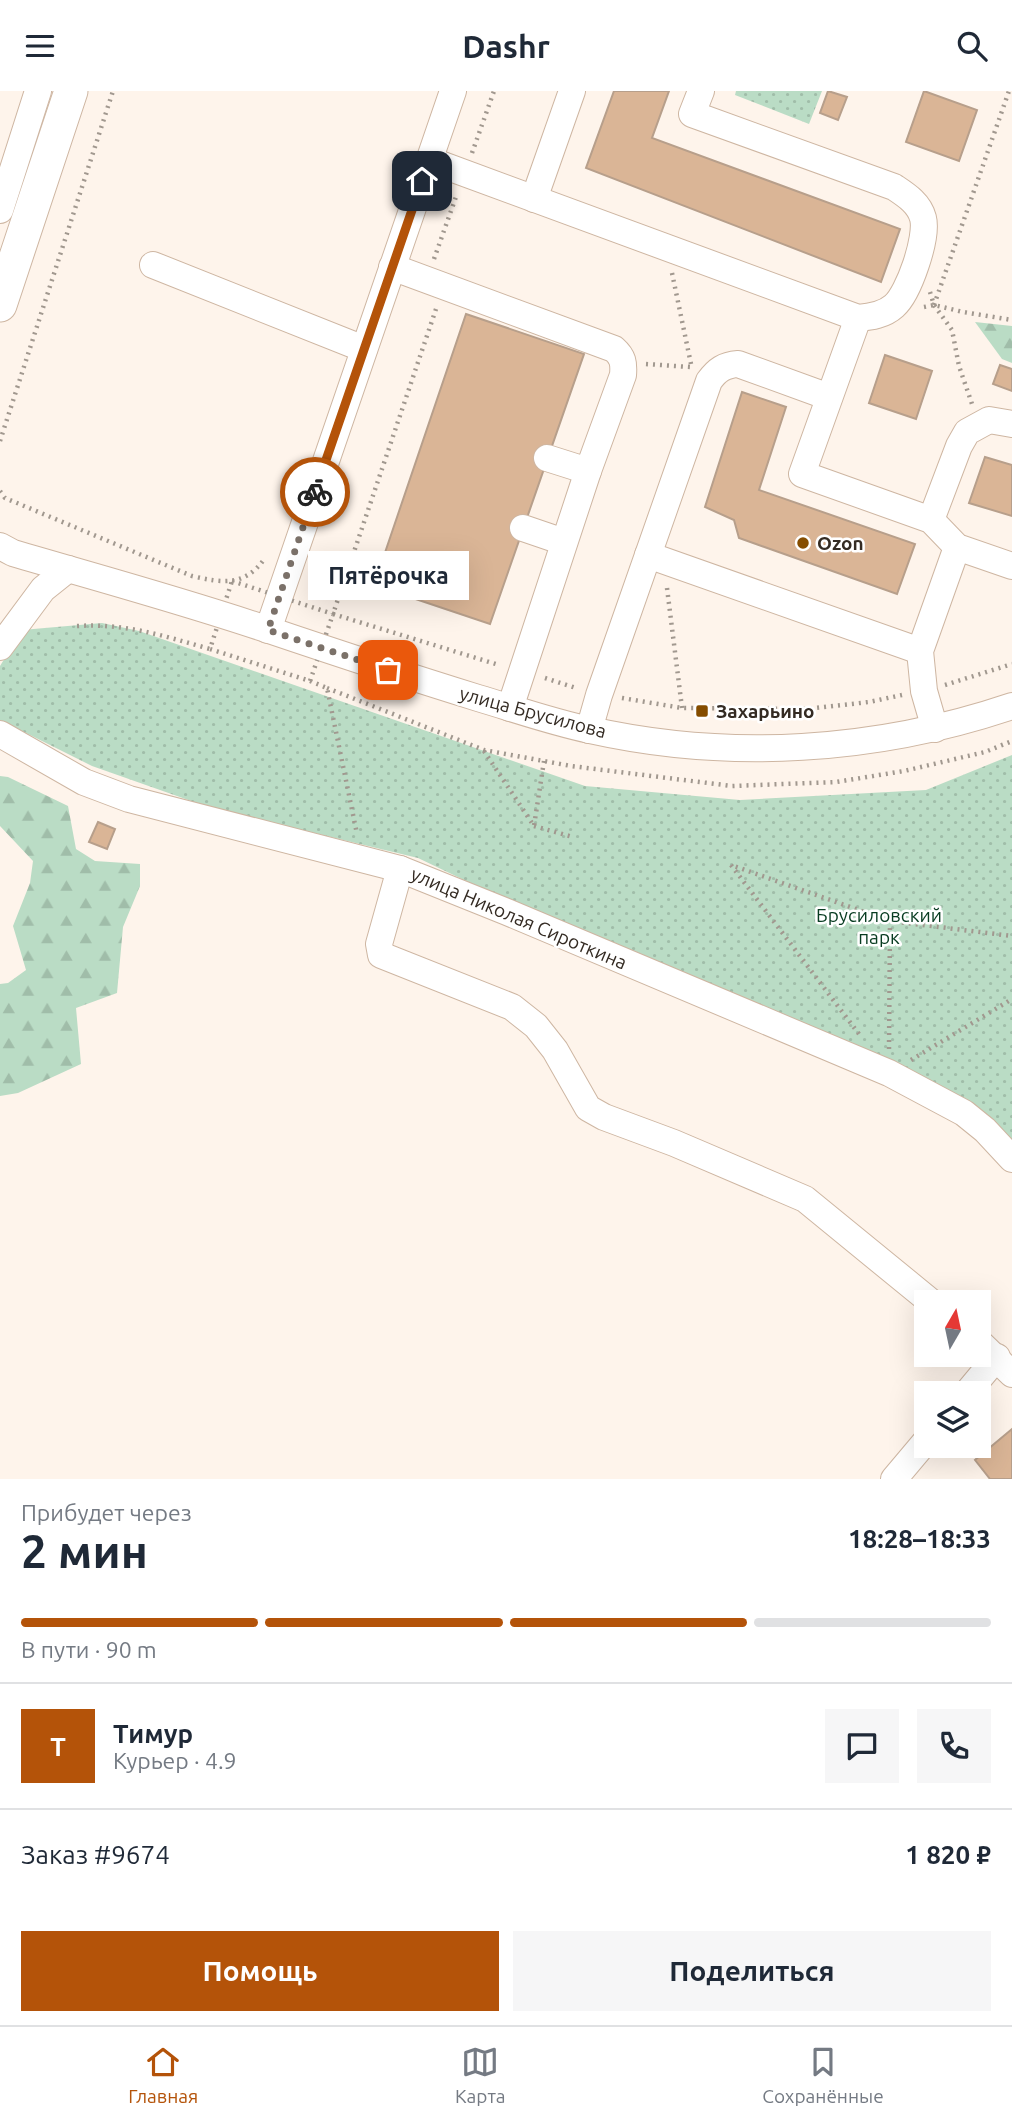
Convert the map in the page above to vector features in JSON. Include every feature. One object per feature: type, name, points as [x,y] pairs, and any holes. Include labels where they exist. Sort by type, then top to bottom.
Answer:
[{"type":"main road","points":[[0,305],[71,91]]},
{"type":"street","points":[[0,210],[38,91]]},
{"type":"street","points":[[268,630],[453,91]]},
{"type":"street","points":[[534,199],[572,91]]},
{"type":"street","points":[[429,160],[858,319],[875,317],[894,306],[906,289],[924,236],[923,219],[914,200],[894,187],[692,114],[701,91]]},
{"type":"street","points":[[153,265],[364,349]]},
{"type":"street","points":[[393,267],[614,349],[621,355],[624,363],[624,375],[588,471],[510,708]]},
{"type":"street","points":[[858,319],[802,474],[931,520],[957,547],[1012,566]]},
{"type":"street","points":[[589,730],[599,695],[655,557],[709,381],[715,372],[726,365],[738,364],[829,397]]},
{"type":"street","points":[[931,520],[967,432],[989,420],[1012,424]]},
{"type":"street","points":[[547,458],[588,471]]},
{"type":"street","points":[[523,528],[565,542]]},
{"type":"street","points":[[935,729],[924,691],[920,652],[957,547]]},
{"type":"street","points":[[7,550],[25,582],[28,607]]},
{"type":"street","name":"улица Брусилова","points":[[7,550],[510,708],[589,730],[698,746],[784,748],[857,743],[935,729],[1012,706]]},
{"type":"street","points":[[655,557],[920,652]]},
{"type":"street","points":[[0,647],[43,589],[68,569]]},
{"type":"street","name":"улица Николая Сироткина","points":[[0,734],[84,782],[129,799],[400,869],[519,917],[889,1073],[964,1113],[985,1130],[1012,1160]]},
{"type":"street","points":[[400,869],[379,944],[381,955],[512,1006],[536,1026],[555,1050],[588,1108],[604,1117],[674,1143],[805,1199],[916,1290]]},
{"type":"street","points":[[977,1381],[996,1357]]},
{"type":"street","points":[[894,1479],[914,1455]]},
{"type":"path","points":[[0,441],[113,91]]},
{"type":"path","points":[[934,305],[1009,91]]},
{"type":"path","points":[[624,363],[692,367],[667,249]]},
{"type":"path","points":[[918,257],[934,305],[952,330],[959,366],[978,424]]},
{"type":"path","points":[[922,307],[934,305],[963,313],[1012,320]]},
{"type":"path","points":[[0,491],[5,498],[192,576],[214,581],[232,581],[254,573],[269,546]]},
{"type":"path","points":[[655,557],[682,708]]},
{"type":"path","points":[[76,626],[105,624],[142,630],[210,649]]},
{"type":"path","points":[[310,681],[327,688],[357,837],[356,858]]},
{"type":"path","points":[[484,750],[534,826],[573,837]]},
{"type":"path","points":[[534,826],[544,761]]},
{"type":"path","points":[[889,1073],[732,865],[890,921],[1012,936]]},
{"type":"path","points":[[889,1073],[890,921]]},
{"type":"path","points":[[889,1073],[1012,999]]},
{"type":"green space","points":[[736,91],[822,91],[809,124],[735,95]]},
{"type":"green space","points":[[975,322],[1012,326],[1012,363],[1002,359]]},
{"type":"green space","name":"Брусиловский парк","points":[[102,623],[139,631],[585,786],[740,800],[926,790],[1012,755],[1012,1156],[975,1118],[642,965],[418,858],[211,808],[92,766],[0,720],[0,666],[22,630]]},
{"type":"green space","points":[[0,776],[8,777],[68,806],[76,849],[95,861],[140,864],[140,886],[123,927],[117,993],[76,1008],[81,1064],[18,1093],[0,1096],[0,984],[8,983],[26,970],[13,926],[30,883],[33,861],[0,826]]},
{"type":"building","points":[[614,91],[669,91],[652,138],[900,229],[881,282],[586,168]]},
{"type":"building","points":[[828,91],[847,97],[838,120],[820,113]]},
{"type":"building","points":[[924,91],[977,110],[959,161],[906,142]]},
{"type":"building","points":[[466,314],[584,354],[490,624],[374,585]]},
{"type":"building","points":[[885,355],[932,371],[916,419],[869,403]]},
{"type":"building","points":[[1000,365],[1012,369],[1012,391],[993,384]]},
{"type":"building","points":[[742,392],[786,407],[759,490],[915,544],[897,594],[739,538],[734,520],[705,507]]},
{"type":"building","points":[[985,457],[1012,465],[1012,516],[969,503]]},
{"type":"building","points":[[98,822],[115,829],[107,849],[89,842]]},
{"type":"building","points":[[1012,1429],[1012,1479],[990,1479],[975,1460],[991,1458],[991,1447]]},
{"type":"way so far","points":[[315,492],[268,630],[388,670]]},
{"type":"place","name":"Ozon","points":[[803,543]]},
{"type":"place","name":"Пятёрочка","points":[[388,670]]},
{"type":"place","name":"Захарьино","points":[[702,711]]},
{"type":"route","points":[[315,492],[422,181]]}]
